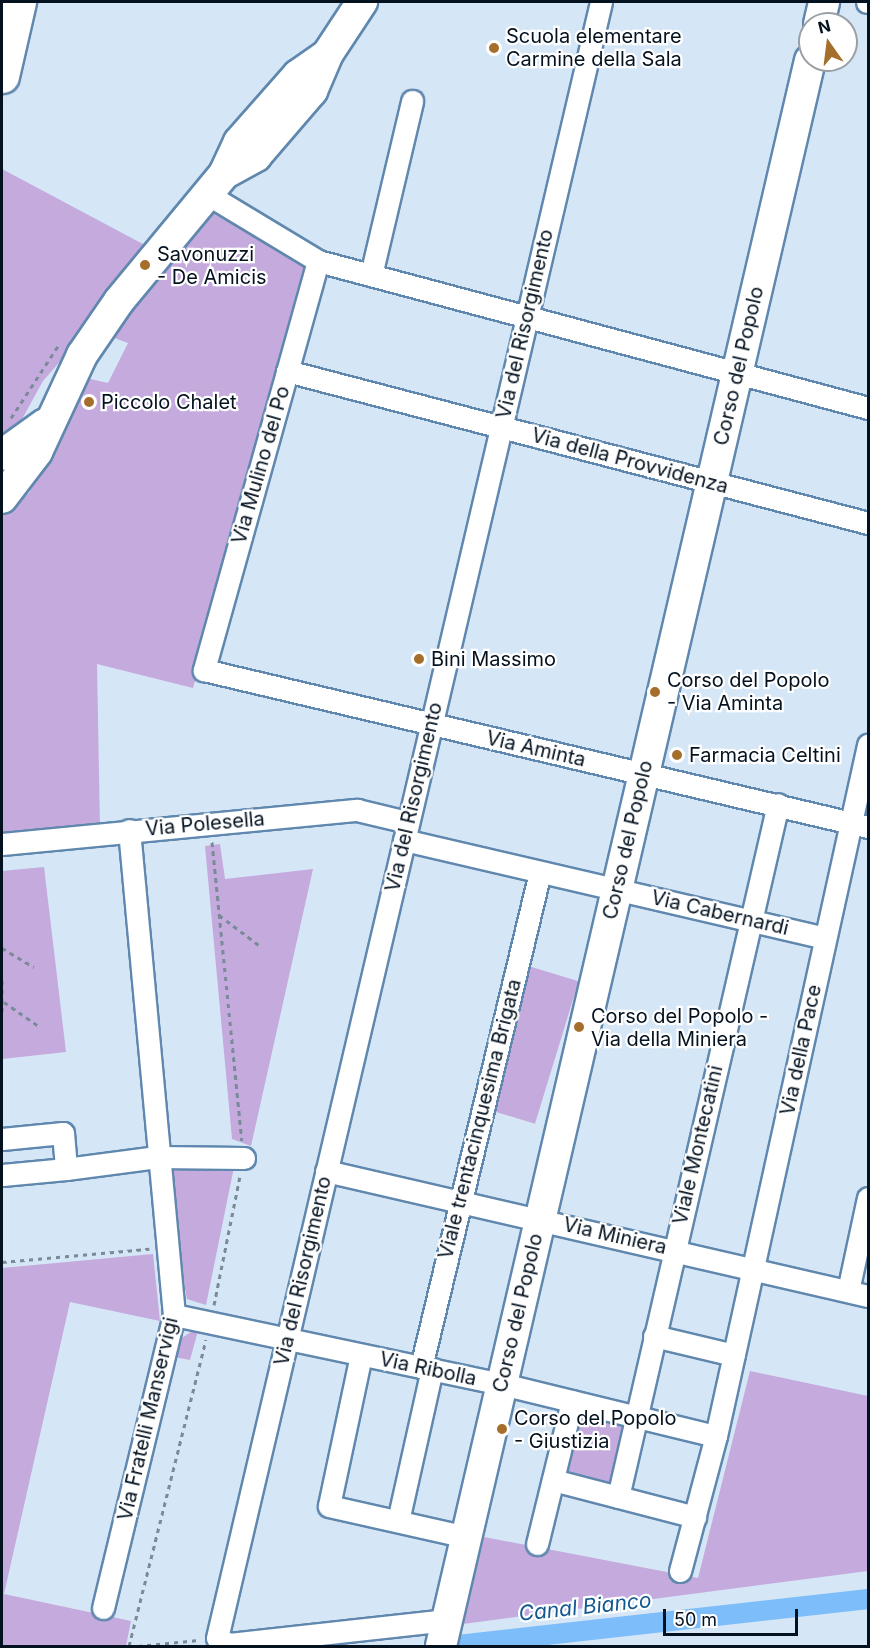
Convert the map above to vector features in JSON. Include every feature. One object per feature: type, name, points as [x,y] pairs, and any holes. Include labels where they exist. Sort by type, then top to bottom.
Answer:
[{"type":"main road","points":[[2,76],[19,2]]},
{"type":"street","points":[[2,498],[8,473],[52,418],[100,327],[216,184],[256,156],[312,91],[327,55],[362,2]]},
{"type":"street","name":"Via del Risorgimento","points":[[217,1638],[601,2]]},
{"type":"street","name":"Corso del Popolo","points":[[445,1630],[807,72]]},
{"type":"street","points":[[371,275],[412,101]]},
{"type":"street","points":[[216,184],[318,261],[868,408]]},
{"type":"street","name":"Via Mulino del Po","points":[[204,670],[318,261]]},
{"type":"street","name":"Via della Provvidenza","points":[[287,371],[868,524]]},
{"type":"street","name":"Via Aminta","points":[[204,670],[860,824]]},
{"type":"street","name":"Via della Pace","points":[[680,1571],[716,1436],[825,938],[860,824],[868,745]]},
{"type":"street","name":"Viale Montecatini","points":[[618,1497],[778,804]]},
{"type":"street","name":"Via Polesella","points":[[2,844],[129,830],[211,825],[357,810],[406,831]]},
{"type":"street","name":"Via Fratelli Manservigi","points":[[103,1608],[174,1315],[157,1157],[129,830]]},
{"type":"street","name":"Via Cabernardi","points":[[406,831],[540,872],[825,938]]},
{"type":"street","name":"Viale trentacinquesima Brigata","points":[[398,1521],[426,1368],[461,1201],[540,872]]},
{"type":"street","points":[[2,1139],[63,1133],[66,1169]]},
{"type":"street","points":[[2,1175],[157,1157],[244,1158]]},
{"type":"street","name":"Via Miniera","points":[[326,1171],[858,1294]]},
{"type":"street","points":[[858,1294],[868,1198]]},
{"type":"street","name":"Via Ribolla","points":[[174,1315],[502,1384],[716,1436]]},
{"type":"street","points":[[654,1336],[734,1355]]},
{"type":"street","points":[[361,1355],[329,1506],[466,1537]]},
{"type":"street","points":[[537,1544],[572,1401]]},
{"type":"street","points":[[553,1480],[695,1517]]},
{"type":"street","points":[[217,1638],[229,1644],[445,1630]]},
{"type":"path","points":[[129,1647],[210,1323],[244,1158],[211,825]]},
{"type":"path","points":[[219,915],[260,946]]},
{"type":"path","points":[[2,948],[34,967]]},
{"type":"path","points":[[2,980],[4,1002],[2,1014]]},
{"type":"path","points":[[4,1002],[40,1027]]},
{"type":"path","points":[[2,1262],[167,1248]]},
{"type":"path","points":[[138,1647],[217,1638]]},
{"type":"shaded area","points":[[2,169],[156,251],[43,381],[16,430],[2,442]]},
{"type":"shaded area","points":[[206,209],[310,269],[193,688],[97,664],[100,828],[2,840],[2,511],[29,493],[86,378],[108,383],[128,343],[109,336]]},
{"type":"shaded area","points":[[220,844],[225,879],[313,869],[251,1146],[232,1139],[205,846]]},
{"type":"shaded area","points":[[44,867],[66,1052],[2,1059],[2,871]]},
{"type":"shaded area","points":[[525,965],[579,981],[535,1124],[481,1107]]},
{"type":"shaded area","points":[[171,1166],[234,1167],[206,1305],[187,1299]]},
{"type":"shaded area","points":[[153,1254],[160,1321],[70,1302],[4,1594],[131,1621],[126,1646],[2,1646],[2,1268]]},
{"type":"shaded area","points":[[199,1327],[190,1360],[174,1357],[177,1341]]},
{"type":"shaded area","points":[[750,1371],[868,1396],[868,1571],[463,1624],[484,1537],[698,1578]]},
{"type":"shaded area","points":[[574,1413],[627,1426],[612,1489],[558,1476]]},
{"type":"waterway","name":"Canal Bianco","points":[[449,1646],[868,1599]]},
{"type":"place","name":"Scuola elementare Carmine della Sala","points":[[494,48]]},
{"type":"place","name":"Savonuzzi - De Amicis","points":[[145,265]]},
{"type":"place","name":"Piccolo Chalet","points":[[89,402]]},
{"type":"place","name":"Bini Massimo","points":[[419,659]]},
{"type":"place","name":"Corso del Popolo - Via Aminta","points":[[655,692]]},
{"type":"place","name":"Farmacia Celtini","points":[[677,755]]},
{"type":"place","name":"Corso del Popolo - Via della Miniera","points":[[579,1027]]},
{"type":"place","name":"Corso del Popolo - Giustizia","points":[[502,1429]]}]
